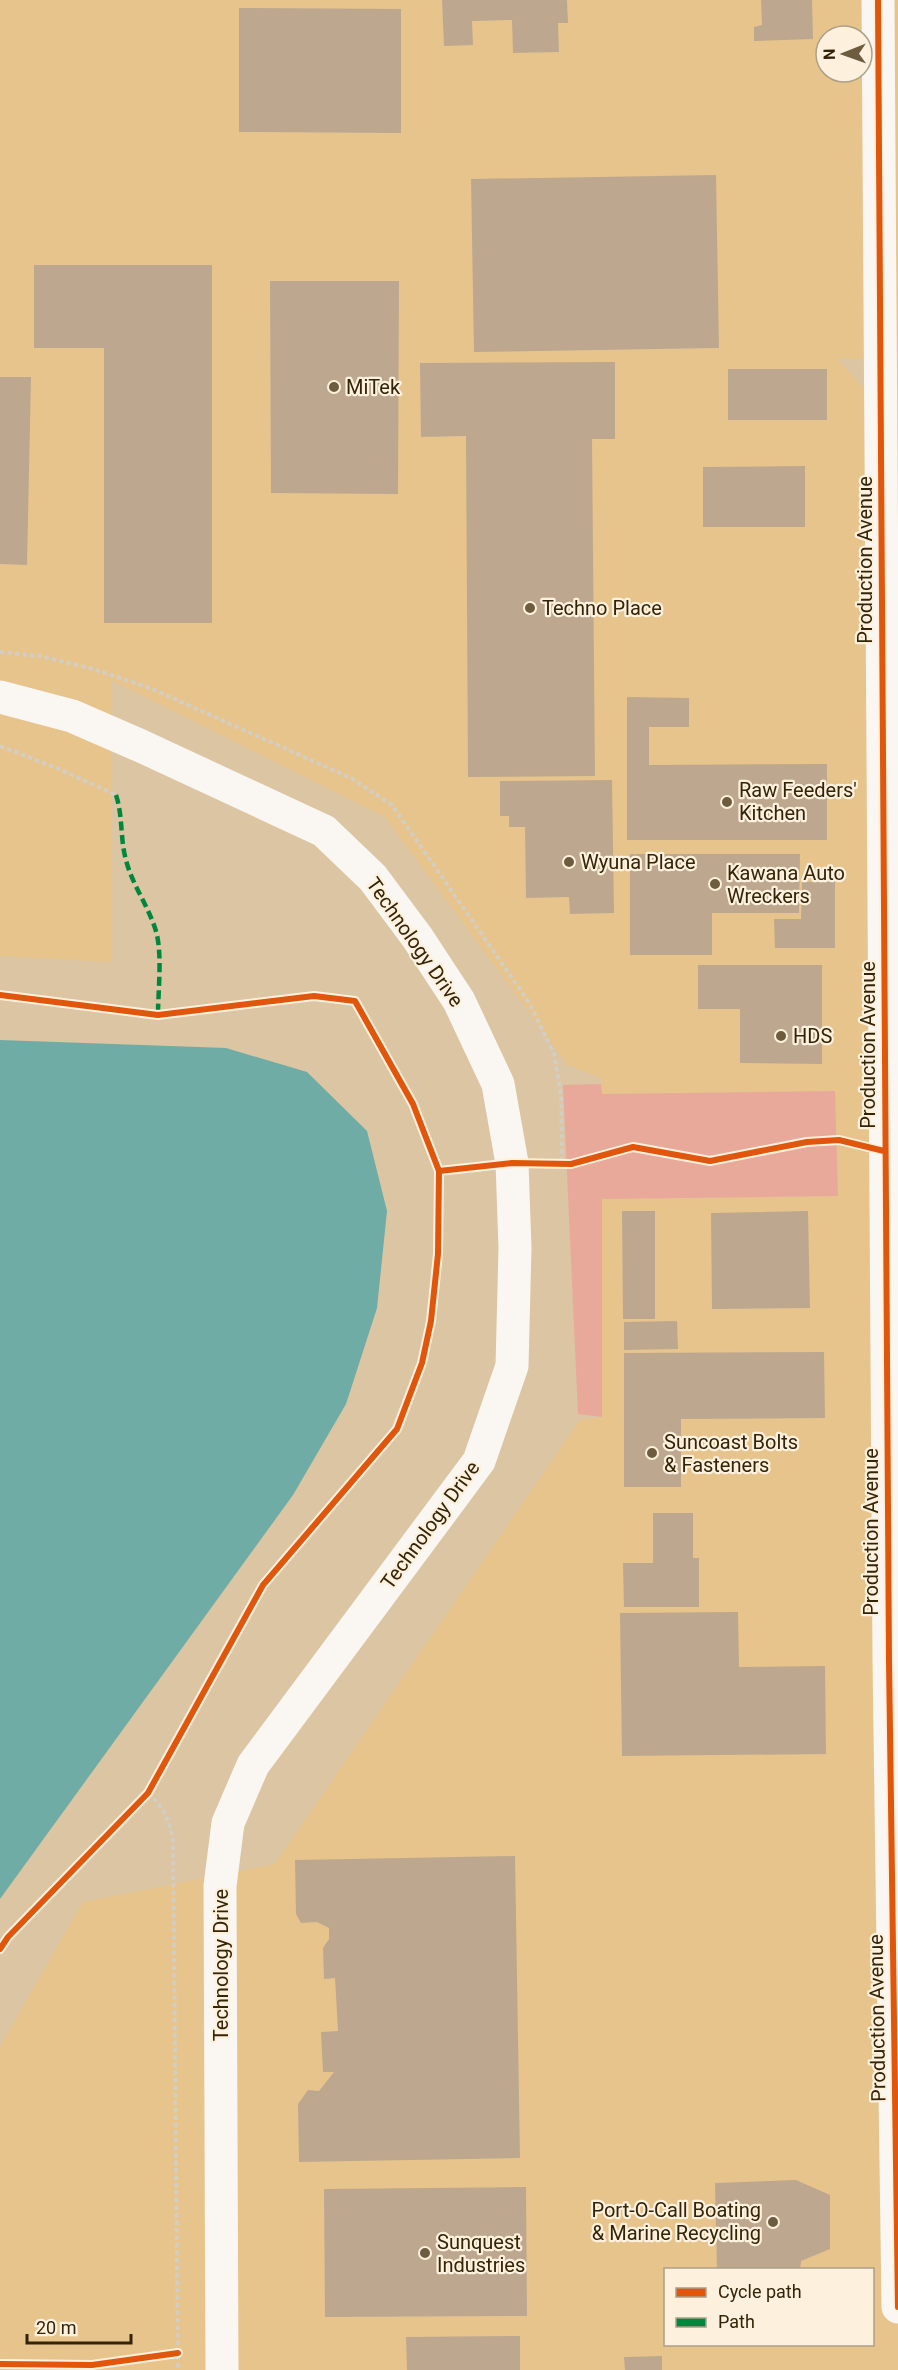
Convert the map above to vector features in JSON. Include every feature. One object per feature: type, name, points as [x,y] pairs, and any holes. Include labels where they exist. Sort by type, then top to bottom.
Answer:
[{"type":"street","name":"Production Avenue","points":[[878,0],[889,428],[893,1660],[898,2307]]},
{"type":"street","name":"Technology Drive","points":[[0,698],[72,716],[324,831],[373,878],[417,937],[459,1001],[498,1084],[512,1163],[515,1248],[512,1366],[479,1461],[253,1765],[228,1823],[220,1886],[222,2370]]},
{"type":"path","points":[[0,746],[116,795]]},
{"type":"path","points":[[512,1163],[571,1164]]},
{"type":"path","points":[[140,1802],[153,1783]]},
{"type":"path","points":[[148,1793],[160,1804],[169,1820],[173,1840],[178,2370]]},
{"type":"path","points":[[170,2354],[178,2353]]},
{"type":"shaded area","points":[[0,0],[898,0],[898,358],[837,359],[898,425],[898,2370],[0,2370],[0,2047],[83,1902],[275,1864],[580,1420],[602,1417],[602,1199],[838,1196],[835,1091],[601,1094],[601,1078],[568,1065],[385,817],[111,680],[112,962],[0,956]]},
{"type":"shaded area","points":[[601,1084],[602,1094],[835,1091],[838,1196],[602,1199],[602,1417],[578,1414],[563,1085]]},
{"type":"water","points":[[0,1040],[226,1048],[307,1072],[367,1131],[387,1211],[377,1308],[346,1404],[293,1495],[0,1899]]},
{"type":"building","points":[[442,0],[567,0],[568,23],[558,23],[559,52],[513,53],[512,20],[472,21],[473,45],[444,46]]},
{"type":"building","points":[[761,0],[812,0],[813,39],[754,41],[754,27],[762,25]]},
{"type":"building","points":[[239,8],[401,9],[401,133],[239,132]]},
{"type":"building","points":[[716,175],[719,348],[474,352],[471,179]]},
{"type":"building","points":[[34,265],[212,265],[212,623],[104,623],[104,348],[34,348]]},
{"type":"building","name":"MiTek","points":[[270,281],[399,281],[398,494],[271,493]]},
{"type":"building","name":"Techno Place","points":[[615,362],[615,439],[592,439],[595,776],[468,777],[466,436],[421,437],[420,363]]},
{"type":"building","points":[[728,369],[827,369],[827,420],[728,420]]},
{"type":"building","points":[[0,377],[31,377],[27,565],[0,564]]},
{"type":"building","points":[[805,466],[805,527],[703,527],[703,467]]},
{"type":"building","name":"Raw Feeders' Kitchen","points":[[627,697],[689,698],[689,727],[649,727],[649,765],[827,764],[827,840],[627,840]]},
{"type":"building","name":"Wyuna Place","points":[[612,780],[614,913],[570,914],[569,897],[526,898],[525,827],[509,827],[509,816],[500,816],[500,781]]},
{"type":"building","name":"Kawana Auto Wreckers","points":[[630,854],[800,854],[799,913],[712,913],[712,955],[630,955]]},
{"type":"building","name":"Kawana Auto Wreckers","points":[[835,881],[835,948],[775,948],[774,919],[801,919],[802,882]]},
{"type":"building","name":"HDS","points":[[698,965],[822,965],[822,1064],[740,1063],[740,1009],[698,1009]]},
{"type":"building","points":[[622,1211],[655,1211],[655,1319],[623,1319]]},
{"type":"building","points":[[808,1211],[810,1308],[712,1309],[711,1213]]},
{"type":"building","points":[[677,1321],[678,1349],[624,1350],[624,1322]]},
{"type":"building","name":"Suncoast Bolts & Fasteners","points":[[824,1352],[825,1418],[681,1419],[681,1487],[624,1487],[624,1353]]},
{"type":"building","points":[[653,1513],[693,1513],[693,1558],[699,1558],[699,1607],[624,1607],[623,1563],[653,1563]]},
{"type":"building","points":[[738,1612],[739,1667],[825,1666],[826,1754],[622,1756],[620,1613]]},
{"type":"building","points":[[515,1856],[520,2158],[299,2162],[298,2104],[308,2090],[319,2091],[334,2072],[323,2072],[321,2032],[338,2031],[335,1978],[324,1979],[323,1948],[329,1939],[329,1928],[317,1922],[301,1923],[296,1914],[295,1860]]},
{"type":"building","name":"Port-O-Call Boating & Marine Recycling","points":[[796,2180],[830,2195],[830,2249],[801,2261],[800,2268],[717,2268],[715,2183]]},
{"type":"building","name":"Sunquest Industries","points":[[526,2187],[527,2316],[325,2317],[324,2189]]},
{"type":"building","points":[[520,2336],[520,2370],[407,2370],[406,2337]]},
{"type":"building","points":[[662,2356],[662,2370],[625,2370],[624,2357]]},
{"type":"marked path","points":[[116,795],[126,860],[152,919],[157,937],[158,1015]]},
{"type":"cycle path","points":[[878,0],[889,1660],[898,2307]]},
{"type":"cycle path","points":[[0,995],[158,1015],[314,996],[355,1001],[413,1104],[439,1171],[438,1254],[431,1321],[422,1363],[397,1429],[263,1585],[148,1793],[8,1937],[0,1949]]},
{"type":"cycle path","points":[[439,1171],[512,1163],[571,1164],[633,1147],[710,1161],[807,1142],[839,1140],[884,1151]]},
{"type":"cycle path","points":[[0,2364],[92,2365],[178,2353]]},
{"type":"place","name":"MiTek","points":[[334,387]]},
{"type":"place","name":"Techno Place","points":[[530,608]]},
{"type":"place","name":"Raw Feeders' Kitchen","points":[[727,802]]},
{"type":"place","name":"Wyuna Place","points":[[569,862]]},
{"type":"place","name":"Kawana Auto Wreckers","points":[[715,884]]},
{"type":"place","name":"HDS","points":[[781,1036]]},
{"type":"place","name":"Suncoast Bolts & Fasteners","points":[[652,1453]]},
{"type":"place","name":"Port-O-Call Boating & Marine Recycling","points":[[773,2222]]},
{"type":"place","name":"Sunquest Industries","points":[[425,2253]]}]
